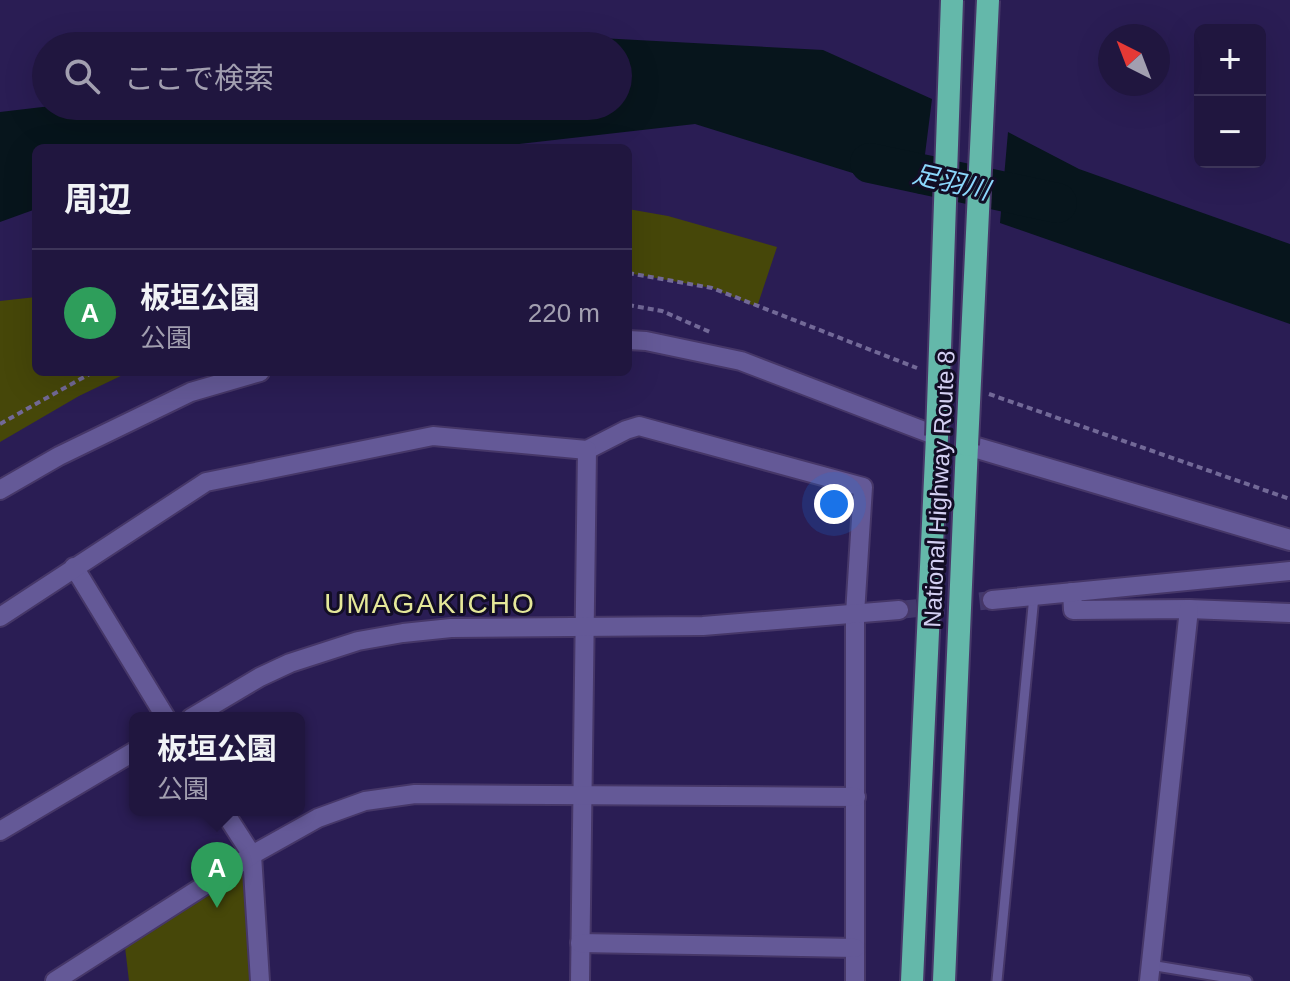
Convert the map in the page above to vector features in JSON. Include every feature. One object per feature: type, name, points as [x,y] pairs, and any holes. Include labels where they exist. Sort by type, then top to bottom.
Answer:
[{"type":"highway","name":"National Highway Route 8","points":[[912,981],[937,436],[952,0]]},
{"type":"highway","name":"National Highway Route 8","points":[[944,981],[988,0]]},
{"type":"street","points":[[632,340],[741,361],[937,436]]},
{"type":"street","points":[[0,490],[59,456],[191,392],[246,376]]},
{"type":"street","points":[[0,617],[206,482],[433,436],[587,450],[639,426],[863,487],[855,614],[855,981]]},
{"type":"street","points":[[967,445],[1290,540]]},
{"type":"street","points":[[580,981],[587,450]]},
{"type":"street","points":[[74,567],[162,712]]},
{"type":"street","points":[[992,600],[1290,571]]},
{"type":"street","points":[[1072,592],[1073,610],[1189,609],[1290,613]]},
{"type":"street","points":[[1150,973],[1189,609]]},
{"type":"street","points":[[201,712],[290,663],[358,641],[451,628],[703,626],[899,610]]},
{"type":"street","points":[[0,831],[129,755]]},
{"type":"street","points":[[55,981],[252,855],[318,818],[365,801],[415,794],[856,797]]},
{"type":"street","points":[[227,816],[252,855],[260,981]]},
{"type":"street","points":[[580,943],[855,948]]},
{"type":"lane","points":[[997,981],[1034,596]]},
{"type":"lane","points":[[1150,973],[1247,981]]},
{"type":"path","points":[[632,306],[662,311],[709,332],[741,361]]},
{"type":"path","points":[[0,424],[86,376]]},
{"type":"shaded area","points":[[632,40],[823,50],[932,99],[920,194],[695,124],[519,144],[32,144],[32,210],[0,222],[0,112],[32,108],[32,120],[632,120]]},
{"type":"shaded area","points":[[1008,132],[1079,169],[1290,244],[1290,324],[1000,223]]},
{"type":"shaded area","points":[[632,210],[668,216],[777,247],[757,307],[712,288],[632,274]]},
{"type":"shaded area","points":[[32,297],[32,376],[121,376],[79,396],[0,442],[0,301]]},
{"type":"shaded area","points":[[246,869],[252,981],[129,981],[125,947]]},
{"type":"waterway","name":"足羽川","points":[[870,163],[1057,203]]},
{"type":"tunnel","points":[[899,610],[992,600]]},
{"type":"place","name":"板垣公園","points":[[217,908]]},
{"type":"district","name":"UMAGAKICHO","points":[[430,603]]}]
